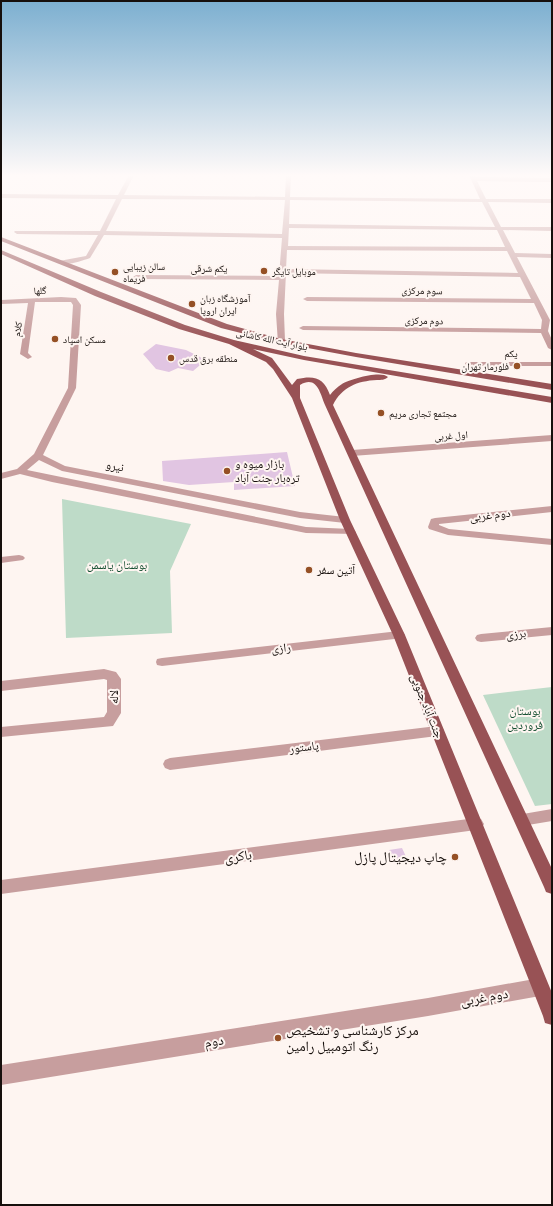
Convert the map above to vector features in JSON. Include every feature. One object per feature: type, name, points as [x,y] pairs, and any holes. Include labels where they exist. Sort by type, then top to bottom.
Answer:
[{"type":"main road","name":"بلوار آیت الله کاشانی","points":[[1,239],[224,326],[281,341],[458,373],[552,387]]},
{"type":"main road","name":"بلوار آیت الله کاشانی","points":[[1,252],[98,294],[182,327],[232,342],[285,354],[552,400]]},
{"type":"main road","points":[[60,277],[80,277],[83,275],[81,270]]},
{"type":"main road","points":[[98,294],[98,289],[104,285],[122,286]]},
{"type":"main road","name":"جنت آباد جنوبی","points":[[232,342],[269,360],[296,398],[348,526],[399,635],[552,1016]]},
{"type":"main road","points":[[329,405],[332,397],[346,383],[370,378],[388,376],[449,383]]},
{"type":"main road","points":[[296,398],[296,384],[300,381],[314,380],[322,386],[329,405],[552,887]]},
{"type":"street","points":[[281,341],[280,314],[285,231]]},
{"type":"street","points":[[500,231],[537,301],[549,317],[544,332],[552,348]]},
{"type":"street","points":[[17,232],[285,236]]},
{"type":"street","points":[[61,262],[74,261],[88,257],[102,233]]},
{"type":"street","points":[[284,248],[511,252],[552,256]]},
{"type":"street","name":"یکم شرقی","points":[[136,277],[282,275],[523,275]]},
{"type":"street","name":"سوم مرکزی","points":[[307,298],[537,301]]},
{"type":"street","name":"کلام","points":[[28,357],[24,354],[32,300]]},
{"type":"street","name":"گلها","points":[[1,302],[73,300],[77,305],[72,388],[38,456]]},
{"type":"street","name":"دوم مرکزی","points":[[303,328],[544,332]]},
{"type":"street","name":"یکم","points":[[469,364],[552,364]]},
{"type":"street","name":"اول غربی","points":[[352,453],[552,438]]},
{"type":"street","points":[[1,476],[20,471],[38,456]]},
{"type":"street","name":"نیرو","points":[[38,456],[62,468],[300,515],[348,526]]},
{"type":"street","points":[[20,471],[306,530],[348,526]]},
{"type":"street","points":[[155,500],[163,489]]},
{"type":"street","name":"دوم غربی","points":[[552,509],[435,520],[433,527],[448,532],[552,542]]},
{"type":"street","points":[[1,560],[19,558]]},
{"type":"street","name":"برزی","points":[[481,638],[552,631]]},
{"type":"street","name":"رازی","points":[[162,662],[399,635]]},
{"type":"street","name":"لاله","points":[[1,686],[104,674],[111,675],[114,679],[114,713],[108,722],[1,732]]},
{"type":"street","name":"پاستور","points":[[170,764],[437,731]]},
{"type":"street","points":[[522,820],[552,815]]},
{"type":"street","name":"باکری","points":[[1,887],[476,824]]},
{"type":"street","name":"دوم غربی","points":[[428,1007],[540,987]]},
{"type":"street","name":"دوم","points":[[1,1075],[428,1007]]},
{"type":"green space","name":"بوستان یاسمن","points":[[62,499],[191,524],[170,571],[172,633],[66,638]]},
{"type":"green space","name":"بوستان فروردین","points":[[552,687],[552,804],[535,806],[483,695]]},
{"type":"building","name":"منطقه برق قدس","points":[[156,344],[186,350],[206,360],[193,371],[178,368],[169,372],[156,369],[143,354]]},
{"type":"building","name":"بازار میوه و تره‌بار جنت آباد","points":[[287,452],[295,486],[234,490],[234,482],[189,485],[163,481],[162,461]]},
{"type":"building","points":[[402,848],[409,863],[394,864],[389,850]]},
{"type":"place","name":"موبایل تایگر","points":[[264,271]]},
{"type":"place","name":"سالن زیبایی فریماه","points":[[115,272]]},
{"type":"place","name":"آموزشگاه زبان ایران اروپا","points":[[192,304]]},
{"type":"place","name":"مسکن اسپاد","points":[[55,339]]},
{"type":"place","name":"منطقه برق قدس","points":[[171,358]]},
{"type":"place","name":"فلورمار تهران","points":[[517,366]]},
{"type":"place","name":"مجتمع تجاری مریم","points":[[381,413]]},
{"type":"place","name":"بازار میوه و تره‌بار جنت آباد","points":[[227,471]]},
{"type":"place","name":"آتین سفر","points":[[309,570]]},
{"type":"place","name":"چاپ دیجیتال پازل","points":[[455,857]]},
{"type":"place","name":"مرکز کارشناسی و تشخیص رنگ اتومبیل رامین","points":[[278,1038]]}]
